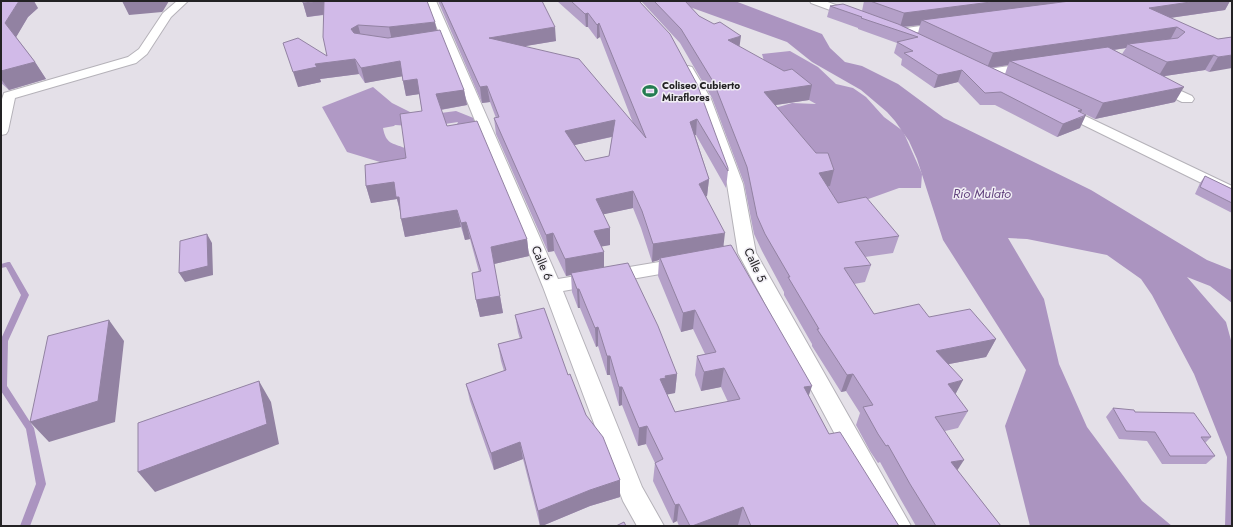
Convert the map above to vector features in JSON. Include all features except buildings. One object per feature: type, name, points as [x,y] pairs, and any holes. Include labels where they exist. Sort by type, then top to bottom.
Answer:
[{"type":"street","points":[[1,131],[5,91],[132,60],[143,51],[167,15],[183,1]]},
{"type":"street","name":"Calle 6","points":[[431,1],[440,40],[552,287],[632,493],[651,526]]},
{"type":"street","points":[[815,1],[865,19]]},
{"type":"street","points":[[899,32],[952,25]]},
{"type":"street","points":[[885,27],[920,42]]},
{"type":"street","name":"Calle 5","points":[[678,52],[704,99],[735,184],[739,254],[898,526]]},
{"type":"street","points":[[988,74],[1041,66]]},
{"type":"street","points":[[974,67],[1009,84]]},
{"type":"street","points":[[1145,78],[1187,99]]},
{"type":"street","points":[[1052,105],[1232,192]]},
{"type":"street","points":[[552,287],[700,261]]},
{"type":"shaded area","points":[[790,51],[818,67],[836,84],[853,88],[866,97],[884,117],[903,131],[922,174],[921,188],[899,188],[860,202],[836,208],[768,110],[792,103],[816,104],[809,100],[772,65],[764,61],[762,54]]},
{"type":"shaded area","points":[[373,87],[392,103],[418,116],[456,111],[481,121],[450,140],[458,122],[425,127],[395,125],[383,128],[386,137],[390,142],[405,148],[408,165],[380,162],[347,152],[322,107]]},
{"type":"water","name":"Río Mulato","points":[[673,1],[735,1],[822,34],[830,48],[845,62],[862,66],[898,84],[944,118],[1091,190],[1207,260],[1232,270],[1232,303],[1210,286],[1187,277],[1226,322],[1232,344],[1232,526],[1225,526],[1227,457],[1194,374],[1152,295],[1141,279],[1107,255],[1027,239],[1008,238],[1044,299],[1059,364],[1087,427],[1142,501],[1172,526],[1030,526],[1005,426],[1026,370],[943,240],[917,159],[909,141],[887,112],[861,90],[812,62],[787,42]]},
{"type":"waterway","points":[[1,266],[8,264],[25,295],[4,341],[3,387],[30,428],[41,484],[25,526]]},
{"type":"place","name":"Coliseo Cubierto Miraflores","points":[[650,91]]}]
